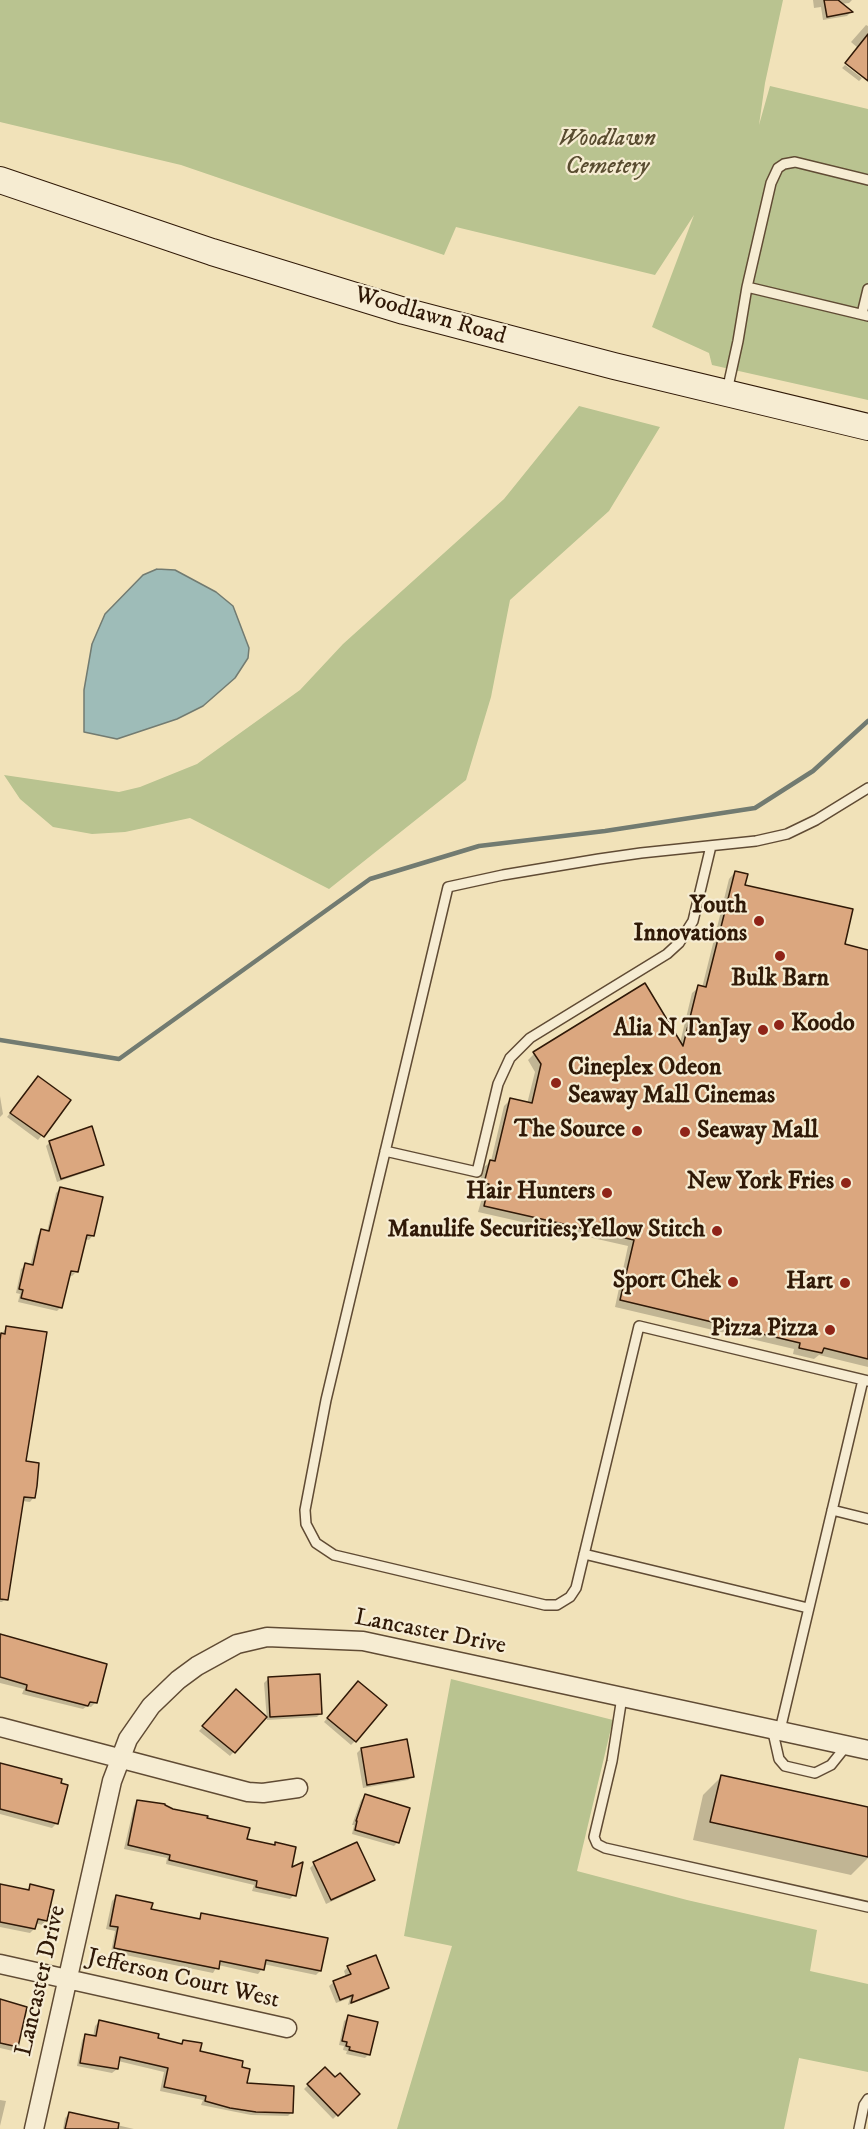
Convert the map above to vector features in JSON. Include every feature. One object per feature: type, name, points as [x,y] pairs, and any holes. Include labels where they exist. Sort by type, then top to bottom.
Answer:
[{"type":"main road","name":"Woodlawn Road","points":[[0,180],[212,252],[404,310],[591,360],[868,427]]},
{"type":"street","name":"Lancaster Drive","points":[[34,2129],[110,1791],[120,1758],[142,1716],[160,1696],[197,1666],[237,1644],[267,1636],[363,1641],[868,1750]]},
{"type":"street","points":[[0,1727],[248,1792],[263,1793],[298,1788]]},
{"type":"street","name":"Jefferson Court West","points":[[0,1964],[287,2028]]},
{"type":"lane","points":[[726,393],[771,183],[778,168],[795,162],[868,180]]},
{"type":"lane","points":[[747,287],[865,315],[868,289]]},
{"type":"lane","points":[[848,1745],[831,1765],[815,1773],[785,1766],[779,1759],[776,1729],[866,1380],[639,1326],[573,1594],[562,1603],[548,1606],[337,1556],[321,1548],[310,1534],[306,1524],[305,1510],[324,1411],[448,887],[503,875],[620,856],[756,841],[787,834],[816,820],[868,788]]},
{"type":"lane","points":[[385,1151],[477,1172],[498,1084],[510,1058],[530,1038],[667,954],[679,944],[693,921],[711,846]]},
{"type":"lane","points":[[832,1510],[868,1519]]},
{"type":"lane","points":[[584,1554],[808,1608]]},
{"type":"lane","points":[[622,1697],[612,1761],[594,1837],[597,1844],[605,1848],[868,1907]]},
{"type":"lane","points":[[859,2129],[864,2105],[868,2099]]},
{"type":"green space","name":"Woodlawn Cemetery","points":[[0,0],[783,0],[765,83],[759,125],[770,86],[868,109],[868,400],[712,365],[709,353],[652,327],[694,215],[655,275],[456,227],[444,255],[181,165],[0,122]]},
{"type":"green space","points":[[579,406],[660,427],[609,511],[510,600],[491,697],[466,780],[329,889],[190,818],[125,832],[92,834],[53,827],[20,799],[4,775],[119,792],[140,787],[197,764],[300,690],[343,644],[504,499]]},
{"type":"green space","points":[[451,1679],[613,1720],[577,1871],[687,1900],[817,1930],[810,1971],[868,1984],[868,2072],[799,2058],[784,2129],[397,2129],[452,1946],[404,1936]]},
{"type":"water","points":[[157,569],[175,570],[216,592],[233,606],[249,648],[248,658],[235,678],[203,706],[177,719],[117,739],[84,732],[84,690],[92,644],[105,614],[143,575]]},
{"type":"building","points":[[824,0],[838,0],[853,12],[827,17]]},
{"type":"building","points":[[868,34],[868,81],[845,63]]},
{"type":"building","name":"Seaway Mall","points":[[735,871],[748,874],[745,885],[853,909],[845,944],[868,950],[868,1359],[824,1348],[822,1353],[799,1348],[800,1343],[620,1300],[634,1240],[484,1206],[489,1184],[484,1183],[490,1160],[495,1161],[510,1098],[532,1103],[541,1064],[533,1052],[645,983],[683,1046],[698,985],[706,987]]},
{"type":"building","points":[[38,1076],[71,1100],[44,1137],[10,1113]]},
{"type":"building","points":[[92,1126],[104,1165],[61,1179],[49,1141]]},
{"type":"building","points":[[60,1187],[103,1197],[94,1236],[87,1235],[78,1272],[71,1271],[62,1308],[21,1298],[23,1290],[19,1289],[25,1263],[33,1265],[41,1229],[49,1231]]},
{"type":"building","points":[[6,1326],[47,1332],[26,1461],[39,1463],[37,1486],[35,1498],[24,1497],[8,1600],[0,1599],[0,1340],[1,1333],[5,1334]]},
{"type":"building","points":[[0,1634],[107,1664],[97,1703],[90,1702],[88,1706],[26,1690],[27,1685],[0,1677]]},
{"type":"building","points":[[320,1674],[322,1714],[270,1717],[268,1677]]},
{"type":"building","points":[[358,1681],[387,1705],[356,1742],[327,1718]]},
{"type":"building","points":[[236,1689],[267,1717],[235,1753],[202,1726]]},
{"type":"building","points":[[407,1739],[414,1777],[367,1785],[361,1748]]},
{"type":"building","points":[[0,1763],[62,1779],[61,1783],[68,1785],[58,1824],[0,1809]]},
{"type":"building","points":[[721,1775],[868,1807],[868,1857],[710,1822]]},
{"type":"building","points":[[365,1794],[410,1808],[399,1843],[355,1830]]},
{"type":"building","points":[[137,1800],[165,1804],[173,1809],[250,1828],[247,1839],[296,1847],[292,1867],[303,1862],[296,1896],[256,1887],[257,1881],[169,1860],[170,1855],[128,1845]]},
{"type":"building","points":[[357,1842],[375,1880],[331,1900],[313,1862]]},
{"type":"building","points":[[0,1884],[29,1890],[30,1884],[54,1890],[47,1921],[38,1919],[35,1929],[0,1922]]},
{"type":"building","points":[[116,1895],[153,1903],[151,1909],[200,1919],[201,1913],[328,1938],[321,1971],[266,1960],[264,1970],[220,1961],[219,1969],[114,1948],[118,1927],[110,1926]]},
{"type":"building","points":[[376,1955],[389,1988],[351,2003],[353,1995],[340,2000],[333,1981],[351,1974],[347,1966]]},
{"type":"building","points":[[0,1999],[27,2007],[18,2047],[0,2043]]},
{"type":"building","points":[[348,2015],[378,2022],[370,2055],[349,2050],[350,2047],[346,2046],[347,2042],[342,2041]]},
{"type":"building","points":[[99,2020],[159,2034],[158,2038],[182,2044],[183,2040],[202,2043],[200,2051],[243,2061],[242,2067],[250,2069],[247,2083],[294,2086],[293,2113],[256,2112],[230,2108],[205,2101],[206,2096],[164,2087],[168,2068],[120,2057],[118,2069],[80,2063],[85,2034],[96,2036]]},
{"type":"building","points":[[325,2067],[335,2077],[340,2073],[360,2094],[338,2116],[307,2084]]},
{"type":"building","points":[[69,2112],[119,2123],[118,2129],[65,2129]]},
{"type":"waterway","points":[[0,1040],[119,1059],[370,879],[479,846],[605,831],[755,808],[813,771],[868,721]]},
{"type":"place","name":"Youth Innovations","points":[[759,921]]},
{"type":"place","name":"Bulk Barn","points":[[780,956]]},
{"type":"place","name":"Koodo","points":[[779,1025]]},
{"type":"place","name":"Alia N TanJay","points":[[763,1030]]},
{"type":"place","name":"Cineplex Odeon Seaway Mall Cinemas","points":[[556,1083]]},
{"type":"place","name":"The Source","points":[[637,1131]]},
{"type":"place","name":"Seaway Mall","points":[[685,1132]]},
{"type":"place","name":"New York Fries","points":[[846,1183]]},
{"type":"place","name":"Hair Hunters","points":[[607,1193]]},
{"type":"place","name":"Manulife Securities;Yellow Stitch","points":[[717,1231]]},
{"type":"place","name":"Sport Chek","points":[[733,1282]]},
{"type":"place","name":"Hart","points":[[845,1283]]},
{"type":"place","name":"Pizza Pizza","points":[[830,1330]]}]
